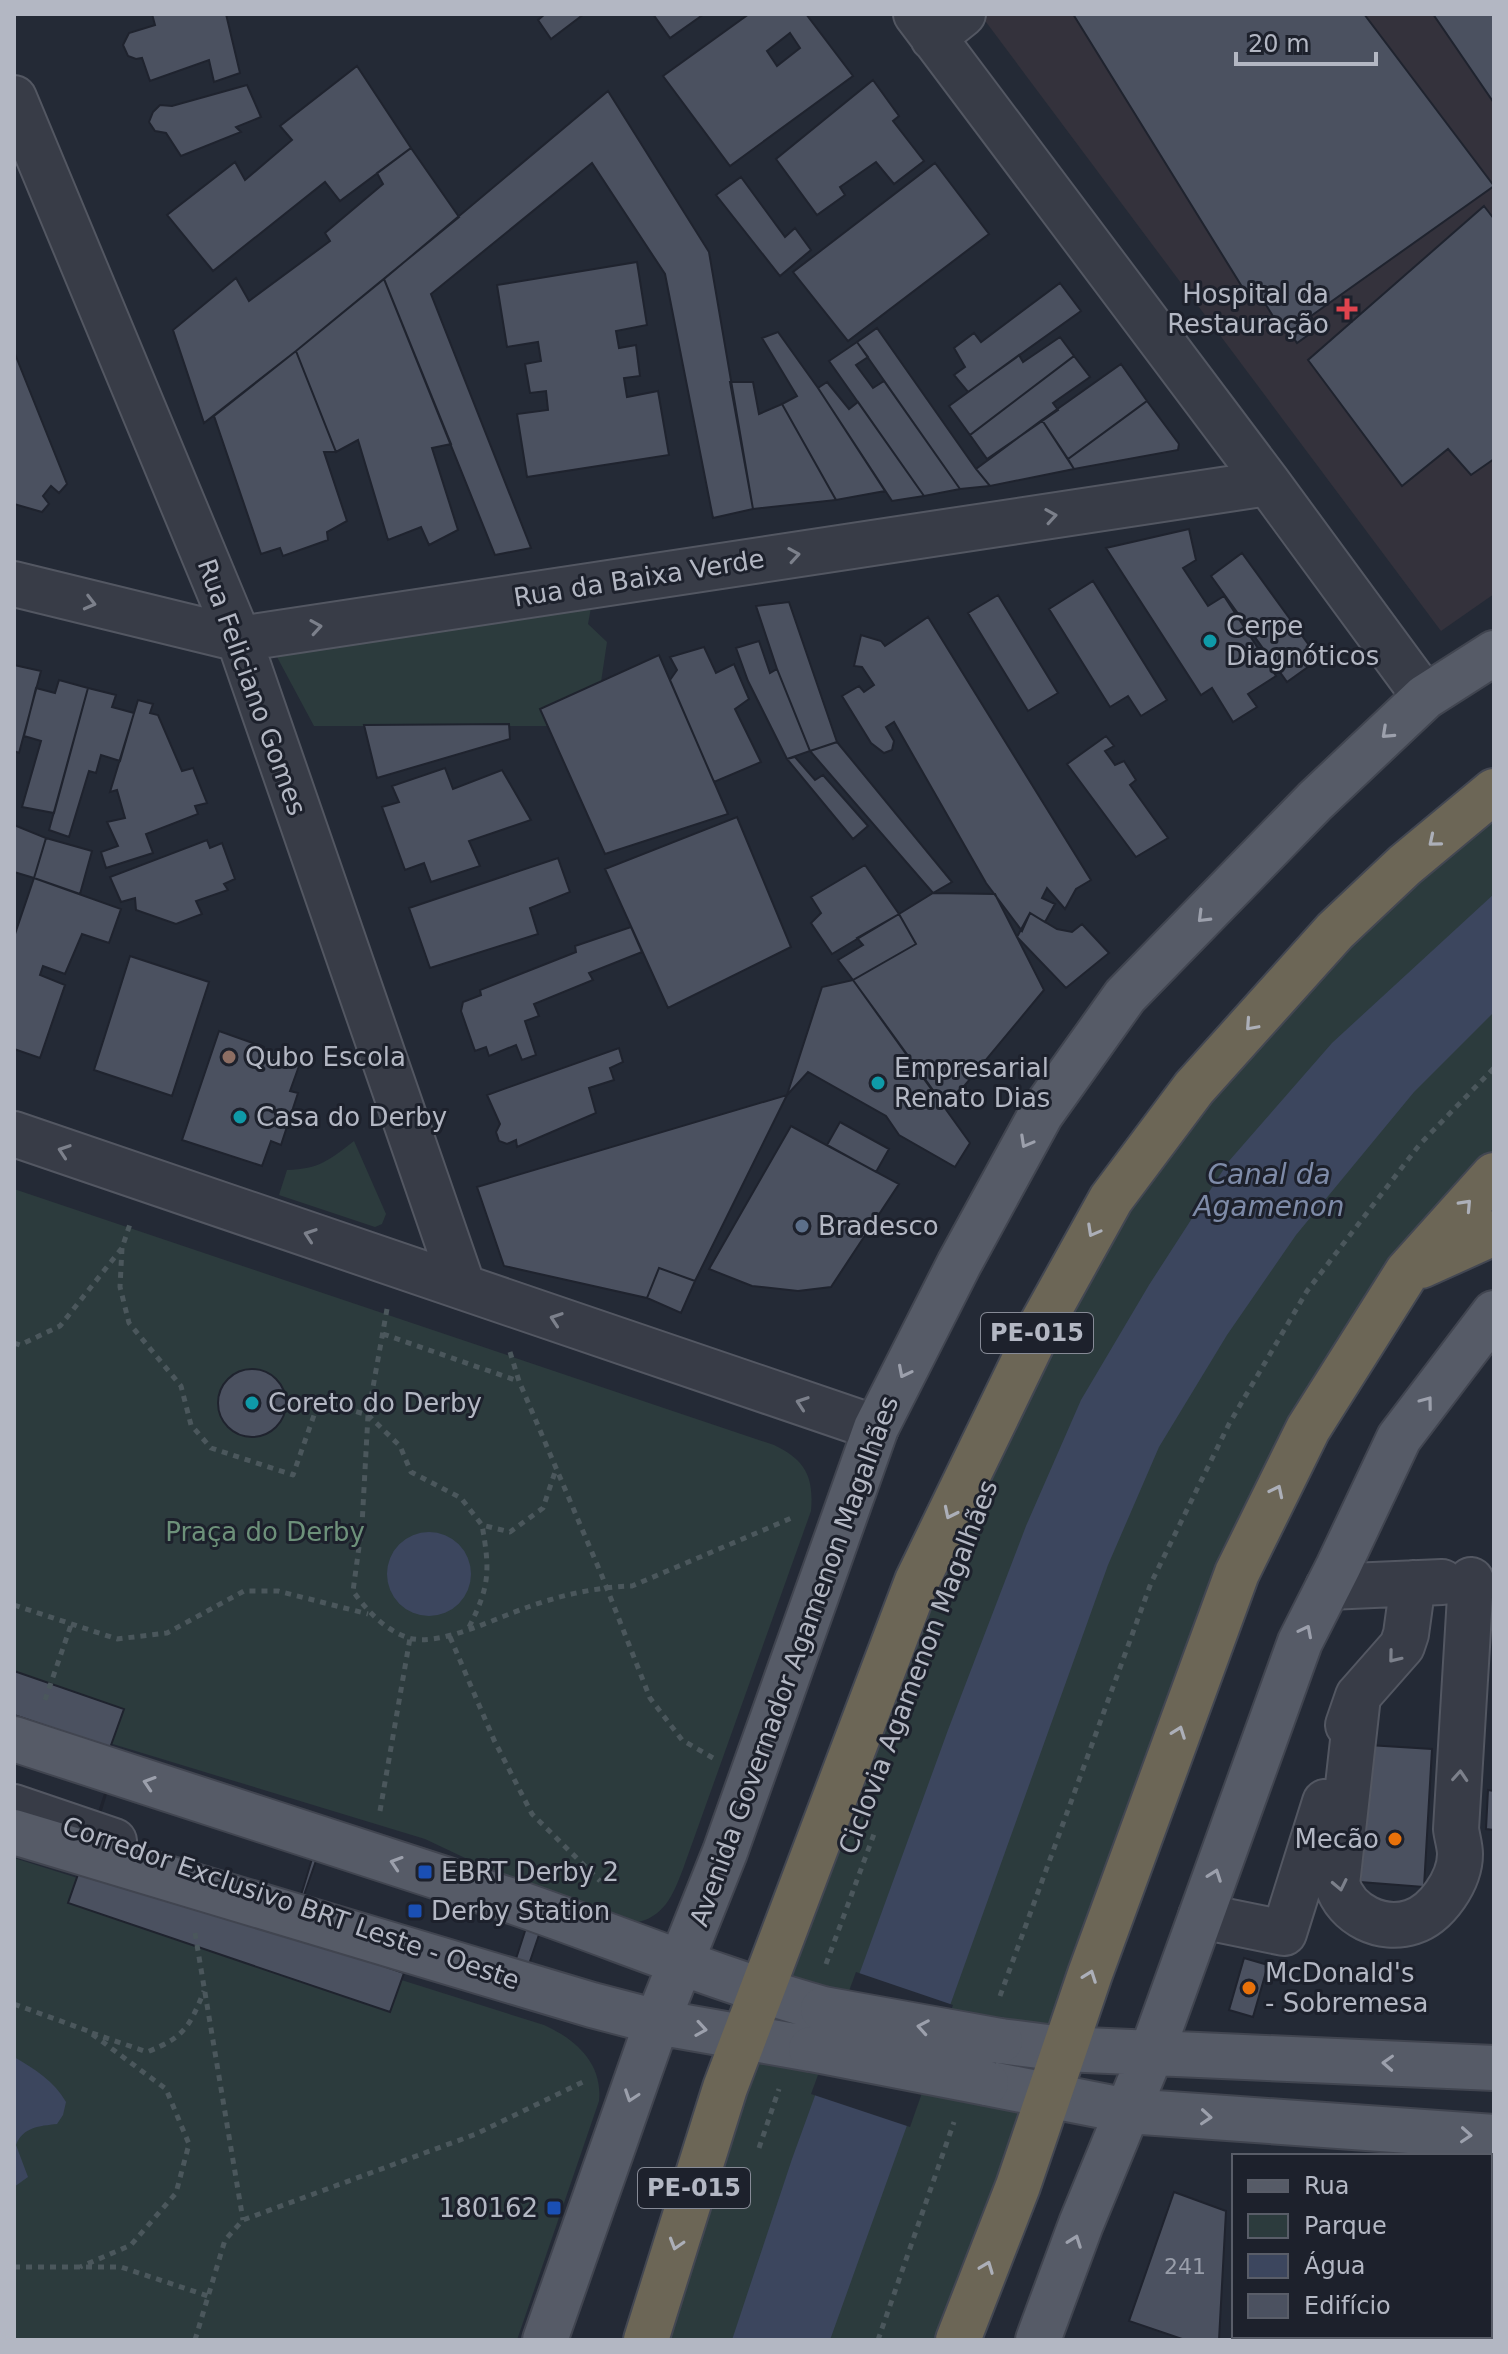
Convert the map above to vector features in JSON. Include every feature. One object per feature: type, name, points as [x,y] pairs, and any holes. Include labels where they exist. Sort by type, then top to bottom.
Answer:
[{"type":"highway","name":"PE-015","points":[[761,1992],[917,1581],[1041,1325],[1111,1199],[1194,1088],[1335,931],[1405,865],[1494,791]]},
{"type":"highway","points":[[958,2340],[1018,2186],[1063,2049],[1237,1573],[1308,1429],[1407,1272],[1494,1175]]},
{"type":"highway","points":[[1407,1272],[1494,1233]]},
{"type":"highway","points":[[744,2037],[761,1992]]},
{"type":"highway","name":"PE-015","points":[[646,2340],[744,2037]]},
{"type":"main road","name":"Avenida Governador Agamenon Magalhães","points":[[545,2340],[657,2022],[725,1852],[876,1428],[959,1264],[1041,1114],[1125,996],[1315,801],[1425,697],[1494,653]]},
{"type":"main road","points":[[1038,2340],[1081,2224],[1151,2054],[1300,1642],[1399,1438],[1494,1313]]},
{"type":"main road","points":[[22,1742],[372,1855],[612,1935],[761,1992],[820,2008],[986,2083],[1128,2111],[1494,2137]]},
{"type":"main road","points":[[14,1832],[569,1999],[657,2022],[744,2037],[820,2008],[999,2021],[1063,2049],[1494,2068]]},
{"type":"street","points":[[937,22],[1425,697]]},
{"type":"street","name":"Rua Feliciano Gomes","points":[[14,98],[239,639],[478,1292]]},
{"type":"street","name":"Rua da Baixa Verde","points":[[14,584],[239,639],[1268,483]]},
{"type":"street","points":[[14,1134],[876,1428]]},
{"type":"street","points":[[1328,1587],[1483,1579],[1456,1829],[1460,1854],[1453,1879],[1442,1900],[1424,1917],[1404,1924],[1372,1922],[1364,1918],[1341,1896],[1337,1884],[1358,1696]]},
{"type":"street","points":[[1201,1916],[1284,1933],[1358,1696],[1402,1646],[1413,1583]]},
{"type":"street","name":"Corredor Exclusivo BRT Leste - Oeste","points":[[14,1807],[569,1999]]},
{"type":"path","points":[[999,2021],[1151,1583],[1229,1424],[1307,1291],[1420,1144],[1494,1068]]},
{"type":"path","points":[[145,1178],[122,1248],[120,1287],[129,1323],[181,1386],[191,1425],[211,1448],[293,1475],[319,1401],[368,1415],[400,1446],[411,1472],[461,1498],[482,1525],[488,1560],[484,1599],[469,1628]]},
{"type":"path","points":[[16,1345],[60,1326],[122,1248]]},
{"type":"path","points":[[369,1615],[353,1591],[362,1525],[368,1415],[396,1264]]},
{"type":"path","points":[[478,1292],[519,1381],[650,1698],[682,1740],[704,1754],[751,1775]]},
{"type":"path","points":[[383,1334],[519,1381]]},
{"type":"path","points":[[482,1525],[510,1532],[543,1508],[556,1469]]},
{"type":"path","points":[[14,1605],[117,1639],[167,1633],[244,1591],[278,1591],[369,1615],[410,1638],[450,1637],[532,1605],[606,1587],[632,1586],[731,1546],[803,1511]]},
{"type":"path","points":[[22,1742],[71,1625]]},
{"type":"path","points":[[450,1637],[494,1740],[532,1814],[601,1883]]},
{"type":"path","points":[[372,1855],[410,1638]]},
{"type":"path","name":"Ciclovia Agamenon Magalhães","points":[[820,2008],[879,1823]]},
{"type":"path","points":[[187,1885],[243,2220]]},
{"type":"path","points":[[14,2004],[147,2052],[175,2041],[194,2014],[204,1989]]},
{"type":"path","points":[[80,2267],[131,2245],[176,2193],[189,2144],[166,2089],[88,2031]]},
{"type":"path","points":[[195,2340],[225,2240],[243,2220],[476,2134],[592,2077]]},
{"type":"path","points":[[756,2154],[781,2082]]},
{"type":"path","points":[[878,2340],[955,2122]]},
{"type":"path","points":[[14,2267],[121,2267],[208,2296]]},
{"type":"shaded area","name":"Hospital da Restauração","points":[[980,14],[1494,14],[1494,594],[1441,631]]},
{"type":"green space","points":[[593,597],[588,624],[607,642],[601,682],[548,726],[314,726],[269,642]]},
{"type":"green space","points":[[1494,791],[1494,1175],[1308,1429],[1063,2049],[761,1992],[783,1936],[1111,1199]]},
{"type":"green space","points":[[354,1141],[386,1214],[382,1224],[375,1227],[279,1195],[287,1170],[308,1168],[324,1162]]},
{"type":"green space","name":"Praça do Derby","points":[[14,1189],[774,1445],[800,1463],[809,1479],[811,1511],[683,1869],[671,1896],[660,1911],[634,1923],[535,1891],[425,1839],[14,1714]]},
{"type":"green space","points":[[14,1858],[544,2025],[576,2045],[592,2064],[599,2087],[599,2101],[517,2340],[14,2340]]},
{"type":"green space","points":[[744,2037],[1049,2096],[958,2340],[646,2340]]},
{"type":"water","name":"Canal da Agamenon","points":[[1494,894],[1494,1012],[1414,1092],[1296,1235],[1227,1335],[1159,1447],[1108,1565],[830,2340],[732,2340],[792,2159],[948,1730],[1026,1526],[1081,1400],[1149,1285],[1229,1161],[1332,1043]]},
{"type":"water","points":[[429,1532],[445,1535],[459,1544],[468,1558],[471,1574],[468,1590],[459,1604],[445,1613],[429,1616],[413,1613],[399,1604],[390,1590],[387,1574],[390,1558],[399,1544],[413,1535]]},
{"type":"water","points":[[14,2057],[43,2076],[66,2102],[57,2124],[32,2128],[19,2139],[16,2145],[28,2177],[14,2187]]},
{"type":"pier","points":[[856,1972],[953,2005],[910,2127],[811,2094]]},
{"type":"building","points":[[152,14],[226,14],[240,73],[214,82],[209,60],[150,81],[142,58],[128,56],[123,45],[129,33],[155,25]]},
{"type":"building","points":[[545,14],[584,14],[551,39],[538,20]]},
{"type":"building","points":[[653,14],[704,14],[670,38]]},
{"type":"building","points":[[749,14],[806,14],[853,76],[730,166],[663,76]],"holes":[[[790,33],[800,48],[777,66],[767,51]]]},
{"type":"building","points":[[1073,14],[1364,14],[1494,186],[1311,316],[1318,328],[1297,343],[1286,327],[1281,329],[1258,292],[1249,298]]},
{"type":"building","points":[[1433,14],[1494,14],[1494,103]]},
{"type":"building","points":[[357,66],[411,148],[340,201],[325,182],[213,271],[167,215],[235,162],[245,180],[292,140],[280,126]]},
{"type":"building","points":[[873,80],[899,116],[893,121],[924,161],[894,184],[876,162],[840,187],[845,195],[817,215],[776,159]]},
{"type":"building","points":[[247,85],[261,117],[236,127],[241,132],[181,156],[166,133],[155,131],[149,122],[160,105],[172,106]]},
{"type":"building","points":[[608,91],[709,252],[753,509],[713,518],[665,274],[592,163],[431,294],[531,548],[495,555],[384,279]]},
{"type":"building","points":[[411,148],[459,217],[204,423],[173,330],[236,278],[249,301],[330,241],[325,233],[383,184],[377,173]]},
{"type":"building","points":[[935,163],[989,234],[848,341],[793,272]]},
{"type":"building","points":[[741,177],[785,237],[795,228],[811,250],[780,276],[716,195]]},
{"type":"building","points":[[1484,206],[1494,219],[1494,459],[1471,475],[1448,449],[1402,486],[1308,360]]},
{"type":"building","points":[[637,262],[647,325],[616,331],[619,348],[636,345],[640,376],[624,378],[627,397],[658,391],[669,455],[527,477],[517,414],[548,410],[546,391],[530,393],[525,364],[541,361],[538,342],[507,347],[497,285]]},
{"type":"building","points":[[384,279],[451,444],[432,448],[458,530],[429,545],[421,527],[388,540],[358,440],[336,452],[296,351]]},
{"type":"building","points":[[1060,283],[1081,311],[968,392],[954,375],[965,367],[954,348],[974,333],[981,342]]},
{"type":"building","points":[[877,328],[990,486],[960,489],[857,342]]},
{"type":"building","points":[[778,332],[885,491],[836,500],[782,404],[797,396],[762,338]]},
{"type":"building","points":[[1060,337],[1074,356],[970,435],[949,406],[1019,355],[1023,362]]},
{"type":"building","points":[[857,342],[868,357],[856,365],[873,388],[884,381],[960,489],[924,496],[829,361]]},
{"type":"building","points":[[296,351],[336,452],[324,452],[347,521],[327,532],[328,540],[283,556],[280,548],[261,554],[214,416]]},
{"type":"building","points":[[15,354],[67,484],[59,493],[51,486],[43,496],[49,504],[42,512],[14,504]]},
{"type":"building","points":[[1074,356],[1090,377],[1053,403],[1058,410],[987,459],[970,435]]},
{"type":"building","points":[[1121,364],[1147,401],[1068,459],[1042,420]]},
{"type":"building","points":[[730,382],[753,382],[759,414],[782,404],[836,500],[753,509]]},
{"type":"building","points":[[827,382],[849,409],[858,402],[924,496],[892,501],[818,388]]},
{"type":"building","points":[[1147,401],[1179,444],[1178,450],[1074,469],[1068,459]]},
{"type":"building","points":[[1042,420],[1074,469],[990,486],[976,469]]},
{"type":"building","name":"Cerpe Diagnóticos","points":[[1189,529],[1196,560],[1183,568],[1208,606],[1224,596],[1276,676],[1248,694],[1257,707],[1233,722],[1212,688],[1201,695],[1106,548]]},
{"type":"building","points":[[1242,553],[1319,659],[1287,682],[1211,576]]},
{"type":"building","points":[[1093,581],[1167,700],[1141,716],[1128,696],[1110,707],[1049,609]]},
{"type":"building","points":[[998,595],[1058,693],[1028,711],[968,613]]},
{"type":"building","points":[[789,602],[837,742],[810,751],[756,606]]},
{"type":"building","points":[[928,617],[1091,880],[1076,889],[1065,909],[1047,888],[1042,898],[1055,904],[1045,922],[1030,913],[1022,931],[986,883],[894,722],[886,727],[894,741],[892,750],[884,753],[871,743],[842,696],[859,686],[864,692],[874,685],[862,667],[854,666],[861,635],[881,641],[885,646]]},
{"type":"building","points":[[759,641],[770,673],[777,669],[810,751],[787,759],[748,681],[736,648]]},
{"type":"building","points":[[704,647],[716,673],[734,664],[749,699],[735,709],[761,762],[714,782],[670,680],[677,670],[670,657]]},
{"type":"building","points":[[659,655],[728,814],[605,854],[540,709]]},
{"type":"building","points":[[14,665],[41,671],[19,753],[14,751]]},
{"type":"building","points":[[59,680],[88,688],[54,813],[22,807],[41,741],[24,736],[36,688],[55,693]]},
{"type":"building","points":[[88,688],[116,695],[112,707],[134,713],[120,761],[101,755],[96,773],[89,771],[69,837],[49,830]]},
{"type":"building","points":[[138,700],[153,704],[150,713],[158,715],[182,771],[193,768],[207,803],[195,806],[198,814],[146,834],[153,853],[106,868],[101,852],[118,846],[107,822],[125,818],[117,790],[110,792]]},
{"type":"building","points":[[509,724],[510,739],[377,778],[364,725]]},
{"type":"building","points":[[1106,736],[1114,746],[1105,751],[1115,765],[1124,761],[1136,780],[1130,785],[1168,838],[1136,857],[1067,764]]},
{"type":"building","points":[[837,742],[952,882],[933,893],[810,751]]},
{"type":"building","points":[[795,757],[815,780],[823,775],[868,826],[853,839],[787,759]]},
{"type":"building","points":[[445,768],[453,789],[502,770],[531,820],[469,841],[480,866],[431,882],[424,863],[405,870],[382,807],[399,802],[392,786]]},
{"type":"building","points":[[737,817],[791,947],[668,1008],[605,869]]},
{"type":"building","points":[[14,825],[46,838],[34,878],[14,872]]},
{"type":"building","points":[[46,838],[92,851],[80,894],[34,878]]},
{"type":"building","points":[[207,840],[210,848],[222,843],[235,879],[224,884],[228,890],[196,901],[202,914],[176,924],[136,910],[135,898],[121,902],[110,877]]},
{"type":"building","points":[[558,858],[570,892],[530,908],[538,934],[430,968],[409,908]]},
{"type":"building","points":[[865,865],[899,914],[832,954],[811,923],[821,913],[811,897]]},
{"type":"building","points":[[34,878],[121,909],[109,943],[82,934],[65,974],[43,966],[40,975],[65,985],[40,1058],[14,1049],[14,937]]},
{"type":"building","points":[[933,893],[995,894],[1044,990],[946,1108],[853,980],[916,944],[899,914]]},
{"type":"building","points":[[1030,913],[1057,929],[1072,932],[1082,924],[1109,953],[1066,988],[1017,937]]},
{"type":"building","points":[[899,914],[916,944],[853,980],[838,960],[863,945],[857,938]]},
{"type":"building","points":[[631,927],[642,952],[589,973],[593,980],[534,1004],[539,1016],[525,1021],[536,1055],[522,1060],[516,1045],[489,1056],[486,1047],[475,1051],[461,1011],[463,1002],[481,995],[480,990],[576,952],[575,946]]},
{"type":"building","points":[[130,956],[209,982],[172,1096],[94,1070]]},
{"type":"building","name":"Empresarial Renato Dias","points":[[853,980],[970,1143],[955,1167],[899,1135],[886,1116],[808,1072],[787,1095],[822,987]]},
{"type":"building","name":"Casa do Derby","points":[[219,1031],[264,1047],[262,1054],[299,1066],[290,1091],[298,1093],[281,1145],[271,1141],[262,1166],[182,1140]]},
{"type":"building","points":[[619,1048],[623,1062],[610,1068],[614,1080],[589,1088],[596,1113],[517,1147],[516,1140],[507,1144],[499,1141],[496,1132],[500,1124],[487,1095]]},
{"type":"building","points":[[787,1095],[695,1281],[659,1268],[647,1298],[504,1266],[477,1187]]},
{"type":"building","points":[[840,1122],[889,1149],[876,1172],[827,1145]]},
{"type":"building","name":"Bradesco","points":[[791,1126],[899,1184],[831,1287],[798,1291],[752,1286],[709,1269]]},
{"type":"building","points":[[659,1268],[695,1281],[681,1313],[647,1298]]},
{"type":"building","name":"Coreto do Derby","points":[[252,1369],[276,1379],[286,1403],[276,1427],[252,1437],[228,1427],[218,1403],[228,1379]]},
{"type":"building","points":[[14,1671],[124,1709],[110,1748],[14,1715]]},
{"type":"building","name":"Mecão","points":[[1368,1745],[1432,1749],[1424,1887],[1360,1882]]},
{"type":"building","points":[[14,1753],[109,1784],[92,1840],[14,1815]]},
{"type":"building","points":[[14,1760],[106,1791],[94,1827],[14,1801]]},
{"type":"building","points":[[1488,1790],[1494,1791],[1494,1830],[1486,1829]]},
{"type":"building","name":"Derby Station","points":[[315,1849],[543,1923],[524,1979],[298,1905]]},
{"type":"building","name":"Derby Station","points":[[317,1858],[526,1928],[514,1965],[304,1895]]},
{"type":"building","points":[[82,1863],[404,1973],[390,2012],[68,1903]]},
{"type":"building","name":"McDonald's - Sobremesa","points":[[1244,1958],[1268,1965],[1253,2017],[1229,2010]]},
{"type":"building","points":[[1174,2192],[1226,2211],[1219,2340],[1185,2340],[1129,2321]]},
{"type":"building","points":[[1494,2211],[1494,2340],[1439,2340],[1492,2338]]},
{"type":"building","points":[[1369,2338],[1439,2338],[1439,2340]]},
{"type":"place","name":"Hospital da Restauração","points":[[1347,309]]},
{"type":"place","name":"Cerpe Diagnóticos","points":[[1210,641]]},
{"type":"place","name":"Qubo Escola","points":[[229,1057]]},
{"type":"place","name":"Empresarial Renato Dias","points":[[878,1083]]},
{"type":"place","name":"Casa do Derby","points":[[240,1117]]},
{"type":"place","name":"Bradesco","points":[[802,1226]]},
{"type":"place","name":"Coreto do Derby","points":[[252,1403]]},
{"type":"place","name":"Mecão","points":[[1395,1839]]},
{"type":"place","name":"EBRT Derby 2","points":[[425,1872]]},
{"type":"place","name":"Derby Station","points":[[415,1911]]},
{"type":"place","name":"McDonald's - Sobremesa","points":[[1249,1988]]},
{"type":"place","name":"180162","points":[[554,2208]]}]
